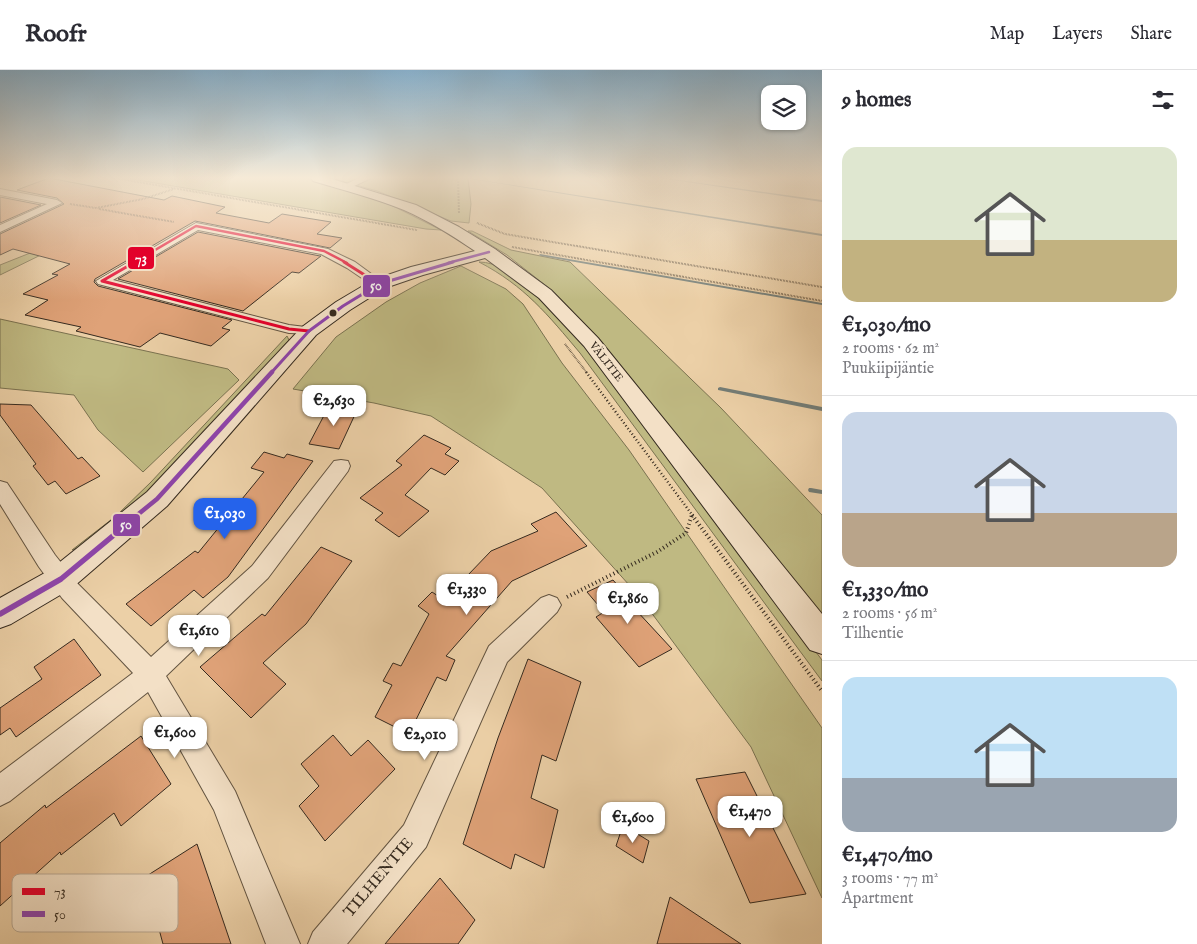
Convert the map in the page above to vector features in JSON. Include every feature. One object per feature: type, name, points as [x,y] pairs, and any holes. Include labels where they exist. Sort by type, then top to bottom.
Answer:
[{"type":"main road","name":"VÄLITIE","points":[[432,219],[498,248],[591,342],[822,639]]},
{"type":"main road","points":[[0,614],[61,580],[157,499],[309,332],[343,306],[379,284],[498,248]]},
{"type":"street","points":[[0,229],[22,219]]},
{"type":"street","points":[[309,332],[289,329],[102,281],[196,226],[324,251],[364,272],[379,284]]},
{"type":"street","points":[[0,791],[151,674],[260,572],[341,466]]},
{"type":"street","points":[[0,488],[61,580],[151,674],[225,801],[283,944]]},
{"type":"street","name":"TILHENTIE","points":[[325,944],[415,836],[498,654],[549,605]]},
{"type":"path","points":[[156,219],[196,226]]},
{"type":"path","points":[[353,219],[424,231]]},
{"type":"path","points":[[476,223],[505,234],[822,287]]},
{"type":"path","points":[[498,248],[822,301]]},
{"type":"path","points":[[564,344],[822,691]]},
{"type":"path","points":[[549,605],[657,552],[686,533],[692,515]]},
{"type":"shaded area","points":[[366,219],[419,219],[441,230]]},
{"type":"shaded area","points":[[446,219],[469,219],[469,223]]},
{"type":"shaded area","points":[[108,222],[0,275],[0,265]]},
{"type":"shaded area","points":[[468,231],[472,231],[511,250],[570,262],[721,408],[822,515],[822,616],[588,328],[550,289],[507,255]]},
{"type":"shaded area","points":[[479,262],[492,264],[520,281],[548,306],[581,342],[822,660],[822,681],[580,353],[523,291]]},
{"type":"shaded area","points":[[461,266],[506,289],[523,304],[562,363],[629,450],[822,728],[822,898],[751,747],[639,596],[542,488],[431,416],[374,403],[293,389],[336,337],[386,302],[420,283]]},
{"type":"shaded area","points":[[0,319],[228,369],[239,380],[143,472],[98,430],[74,395],[0,388]]},
{"type":"shaded area","points":[[287,336],[289,340],[159,484],[88,544],[72,550],[116,516],[151,482]]},
{"type":"building","points":[[0,219],[10,219],[0,223]]},
{"type":"building","points":[[32,219],[247,219],[269,223],[275,219],[311,219],[331,222],[317,234],[342,238],[330,248],[195,221],[95,279],[94,282],[98,286],[232,320],[222,328],[230,330],[211,346],[160,333],[140,347],[76,331],[81,327],[25,315],[48,300],[23,294],[58,275],[52,274],[70,264],[13,249],[0,255],[0,234]]},
{"type":"building","points":[[198,232],[321,256],[299,273],[292,272],[243,311],[118,279]]},
{"type":"building","points":[[0,404],[31,405],[78,459],[82,457],[100,476],[66,494],[55,481],[48,485],[33,466],[36,464],[0,415]]},
{"type":"building","points":[[330,404],[358,408],[339,449],[309,444]]},
{"type":"building","points":[[424,435],[451,448],[445,454],[459,461],[445,475],[431,468],[405,495],[429,511],[399,537],[375,520],[383,513],[360,498],[402,465],[396,461]]},
{"type":"building","points":[[264,452],[284,458],[287,454],[313,461],[228,577],[203,598],[194,590],[151,626],[126,604],[195,551],[198,553],[264,472],[251,468]]},
{"type":"building","points":[[556,512],[587,546],[512,581],[446,656],[455,660],[446,681],[437,677],[409,734],[375,717],[392,685],[383,681],[393,663],[401,666],[429,614],[418,606],[432,592],[444,600],[491,551],[538,531],[531,524]]},
{"type":"building","points":[[321,547],[352,561],[306,624],[263,663],[286,684],[251,718],[200,667],[262,614],[265,616]]},
{"type":"building","points":[[613,580],[626,595],[623,596],[672,649],[639,667],[596,617],[604,612],[587,592]]},
{"type":"building","points":[[74,639],[101,675],[16,737],[10,728],[0,735],[0,708],[42,679],[34,667]]},
{"type":"building","points":[[528,659],[581,682],[556,761],[542,755],[531,798],[558,810],[544,868],[515,854],[511,869],[463,844],[498,738]]},
{"type":"building","points":[[333,735],[351,756],[368,740],[395,769],[325,841],[299,806],[319,786],[301,764]]},
{"type":"building","points":[[141,736],[171,784],[121,826],[114,813],[61,855],[60,852],[36,874],[12,874],[12,895],[0,906],[0,843],[45,805],[46,808]]},
{"type":"building","points":[[745,772],[806,894],[750,903],[696,779]]},
{"type":"building","points":[[623,825],[649,841],[643,863],[616,846]]},
{"type":"building","points":[[197,844],[231,944],[163,944],[160,932],[178,932],[178,874],[150,874]]},
{"type":"building","points":[[440,878],[475,920],[458,944],[385,944]]},
{"type":"building","points":[[670,897],[741,944],[657,944]]},
{"type":"waterway","points":[[721,219],[822,235]]},
{"type":"waterway","points":[[541,255],[822,304]]},
{"type":"waterway","points":[[720,389],[822,409]]},
{"type":"waterway","points":[[811,490],[822,492]]},
{"type":"transit line","name":"73","points":[[309,331],[289,329],[102,281],[196,226],[324,251],[351,265],[379,284]]},
{"type":"transit line","name":"50","points":[[0,614],[61,579],[157,499],[309,331],[343,306],[379,284],[417,271],[489,252]]}]
